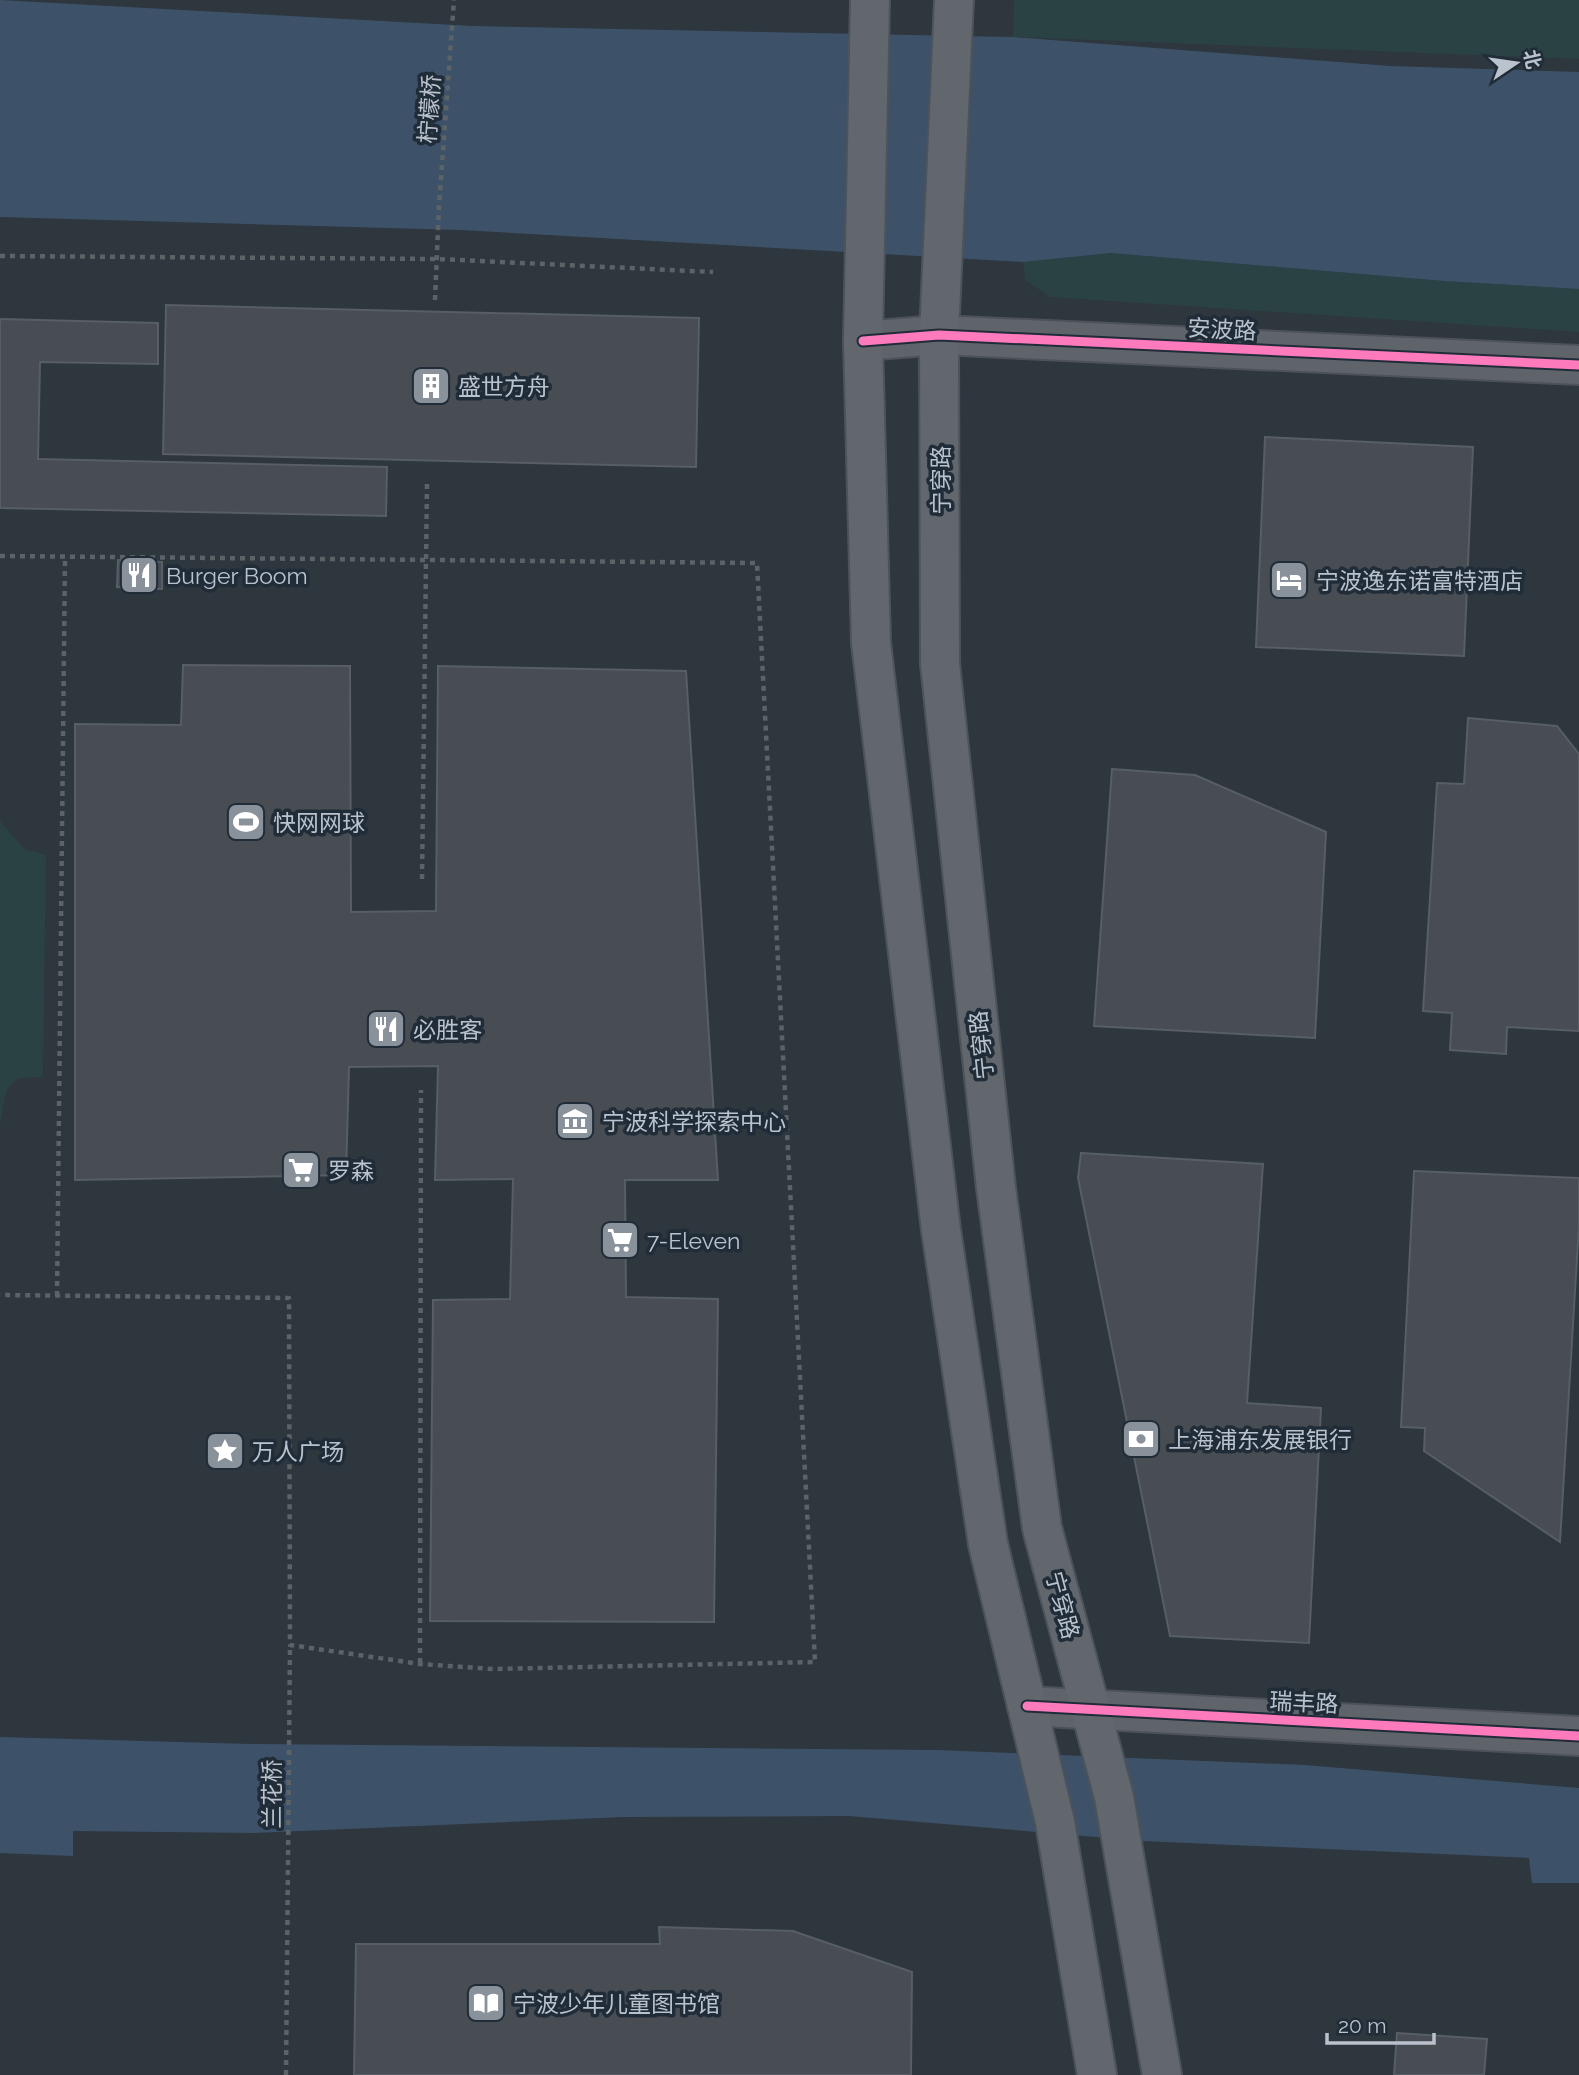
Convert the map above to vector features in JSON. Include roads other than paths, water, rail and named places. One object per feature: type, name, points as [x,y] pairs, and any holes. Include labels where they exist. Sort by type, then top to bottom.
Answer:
[{"type":"main road","points":[[870,0],[863,341],[871,643],[935,1175],[988,1544],[1055,1822],[1097,2075]]},
{"type":"main road","name":"宁穿路","points":[[954,0],[940,335],[940,664],[996,1188],[1042,1528],[1114,1797],[1162,2075]]},
{"type":"street","name":"安波路","points":[[863,341],[940,335],[1579,365]]},
{"type":"street","name":"瑞丰路","points":[[1027,1706],[1579,1736]]},
{"type":"water","points":[[0,0],[473,26],[1013,37],[1390,66],[1579,72],[1579,289],[1444,281],[1111,253],[1023,262],[461,230],[0,217]]},
{"type":"water","points":[[0,1737],[250,1744],[936,1750],[1305,1765],[1579,1788],[1579,1883],[1532,1883],[1529,1858],[1144,1841],[849,1816],[623,1817],[253,1833],[73,1831],[73,1856],[0,1853]]},
{"type":"place","name":"盛世方舟","points":[[431,386]]},
{"type":"place","name":"Burger Boom","points":[[139,575]]},
{"type":"place","name":"宁波逸东诺富特酒店","points":[[1289,580]]},
{"type":"place","name":"快网网球","points":[[246,822]]},
{"type":"place","name":"必胜客","points":[[386,1029]]},
{"type":"place","name":"宁波科学探索中心","points":[[575,1121]]},
{"type":"place","name":"罗森","points":[[301,1170]]},
{"type":"place","name":"7-Eleven","points":[[620,1240]]},
{"type":"place","name":"上海浦东发展银行","points":[[1141,1439]]},
{"type":"place","name":"万人广场","points":[[225,1451]]},
{"type":"place","name":"宁波少年儿童图书馆","points":[[486,2003]]}]
